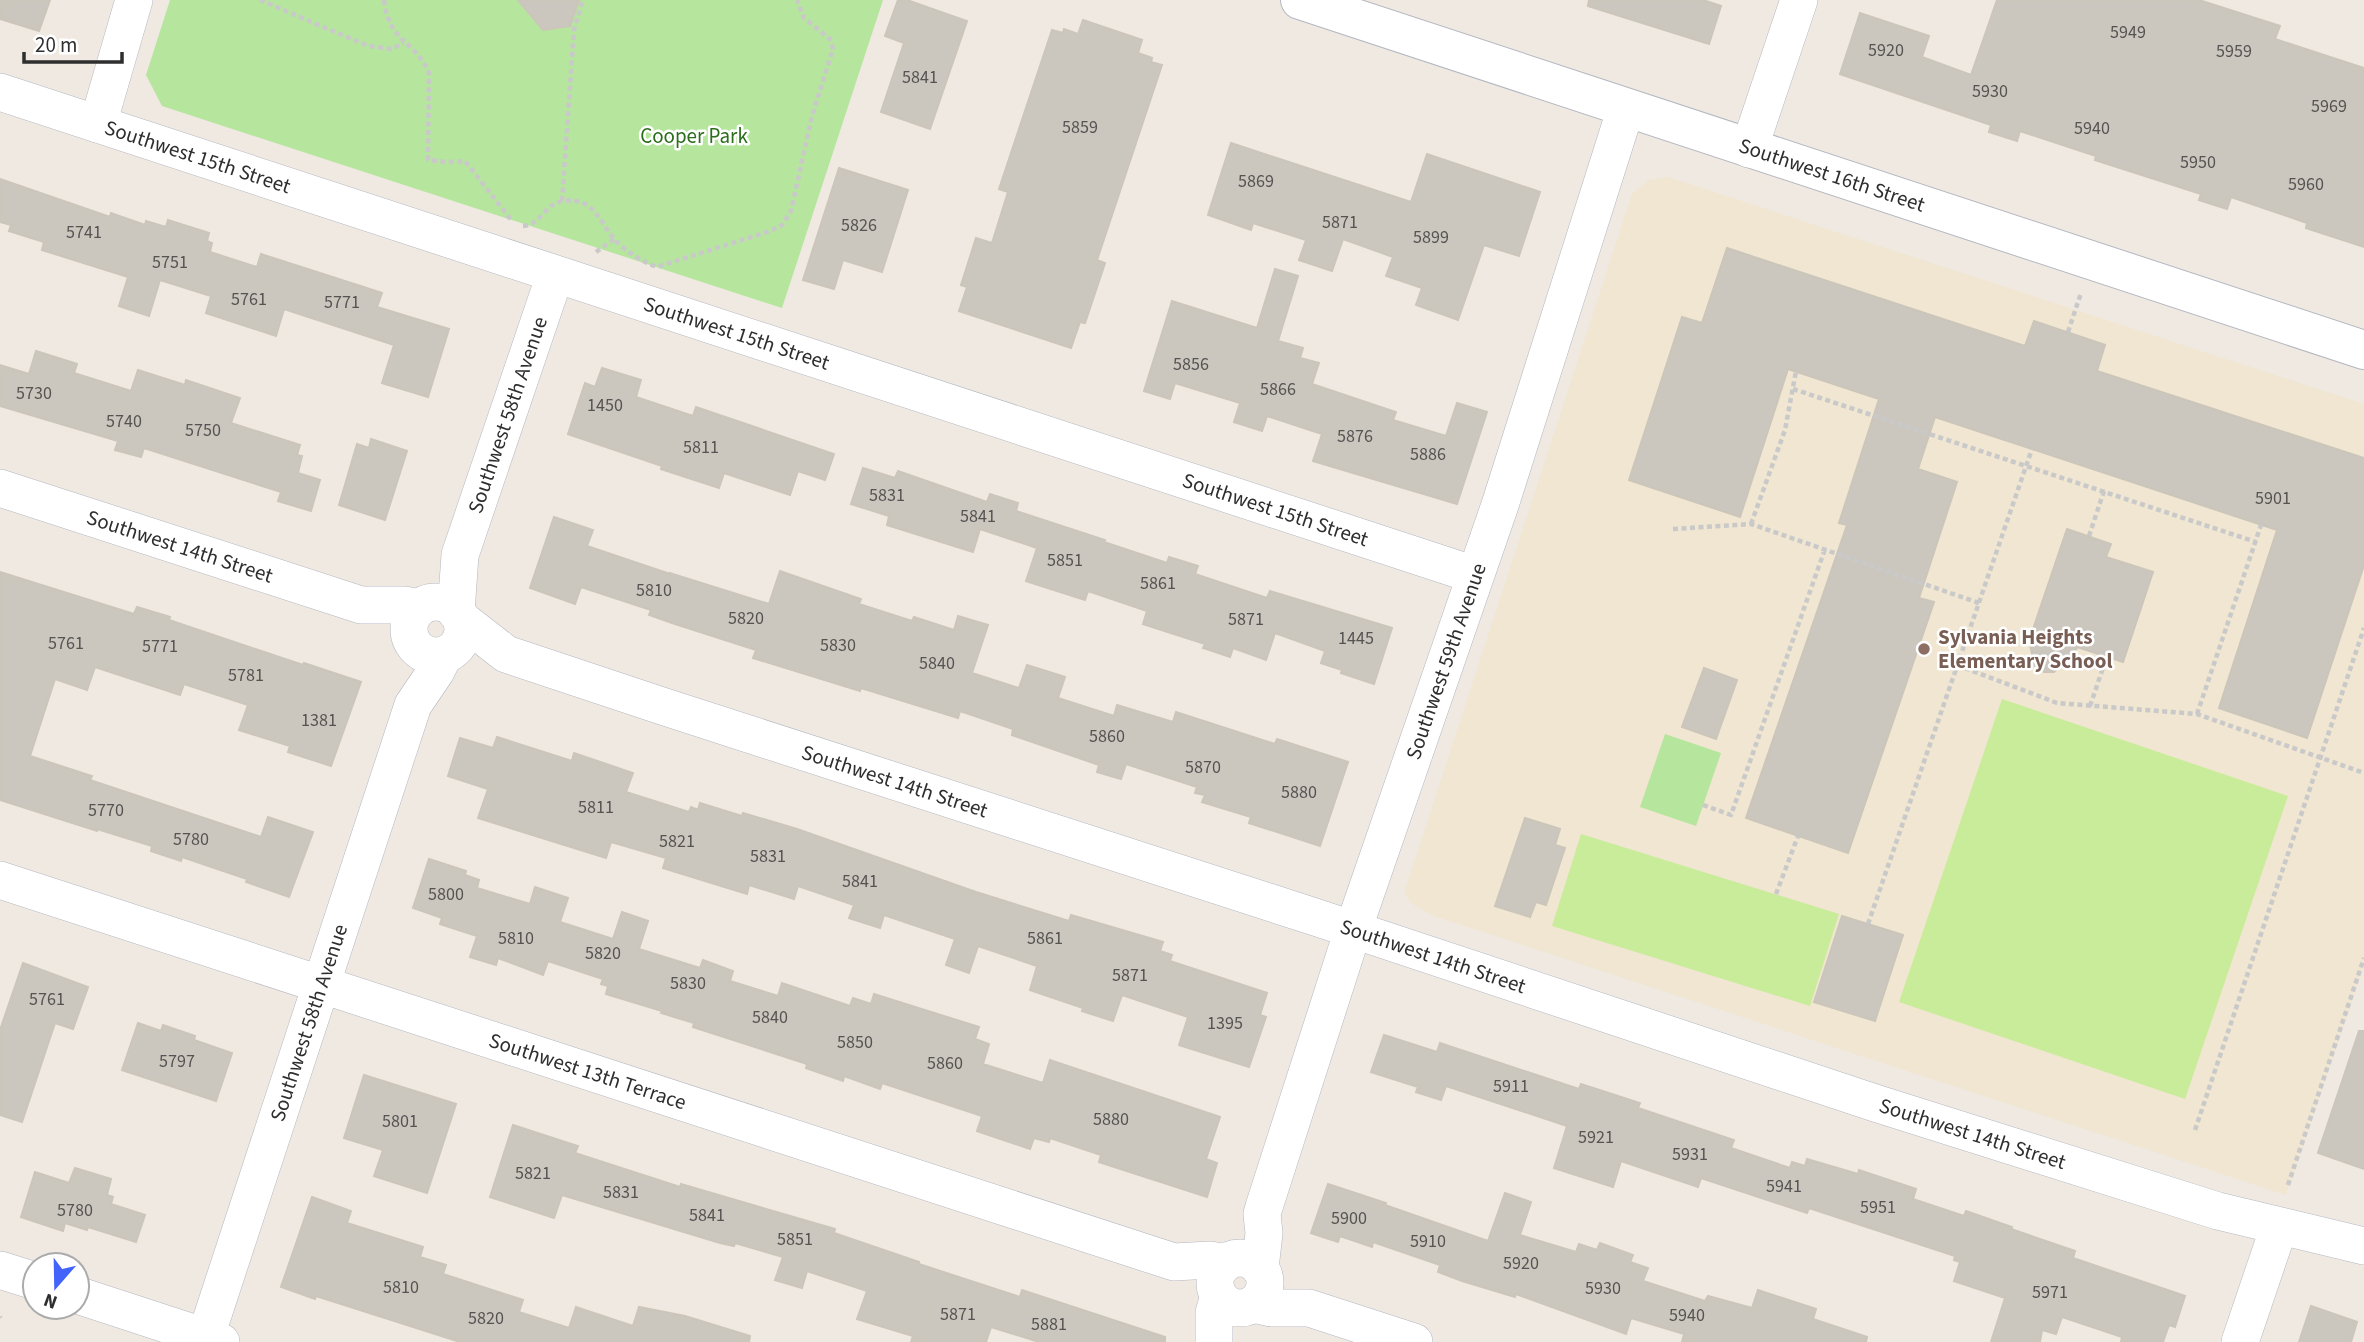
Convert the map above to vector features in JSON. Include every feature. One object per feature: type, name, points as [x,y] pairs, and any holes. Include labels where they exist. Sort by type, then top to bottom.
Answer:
[{"type":"street","points":[[98,124],[134,0]]},
{"type":"street","name":"Southwest 16th Street","points":[[1300,0],[2364,350]]},
{"type":"street","points":[[1749,149],[1799,0]]},
{"type":"street","name":"Southwest 15th Street","points":[[0,92],[1475,575]]},
{"type":"street","name":"Southwest 59th Avenue","points":[[1227,1342],[1240,1321],[1239,1283],[1248,1228],[1262,1214],[1353,930],[1500,505],[1626,108]]},
{"type":"street","name":"Southwest 58th Avenue","points":[[210,1340],[435,629],[555,275]]},
{"type":"street","name":"Southwest 14th Street","points":[[0,488],[1875,1103],[2205,1207],[2364,1246]]},
{"type":"street","name":"Southwest 13th Terrace","points":[[0,880],[1174,1262],[1203,1287],[1239,1283],[1294,1293],[1309,1308],[1414,1342]]},
{"type":"street","points":[[2240,1342],[2279,1227]]},
{"type":"street","points":[[0,1270],[21,1277]]},
{"type":"street","name":"Southwest 59th Avenue","points":[[1214,1342],[1214,1313],[1239,1283]]},
{"type":"street","points":[[91,1300],[210,1340]]},
{"type":"path","points":[[260,0],[368,46],[391,49],[404,43]]},
{"type":"path","points":[[384,0],[388,19],[395,33],[423,59],[429,72],[428,160],[465,161],[509,219],[518,225],[536,223],[550,207],[562,201],[573,201],[597,212],[609,233],[623,248],[657,267],[770,231],[782,225],[791,211],[812,116],[833,49],[830,39],[804,18],[797,0]]},
{"type":"path","points":[[562,201],[574,30],[583,2]]},
{"type":"path","points":[[2068,332],[2082,292]]},
{"type":"path","points":[[1751,524],[1785,430],[1796,371]]},
{"type":"path","points":[[1793,389],[2256,541]]},
{"type":"path","points":[[1868,924],[2032,449]]},
{"type":"path","points":[[2090,536],[2104,491]]},
{"type":"path","points":[[1673,529],[1751,524],[1979,603]]},
{"type":"path","points":[[2197,714],[2261,525]]},
{"type":"path","points":[[1703,805],[1731,815],[1825,550]]},
{"type":"path","points":[[2195,1130],[2364,628]]},
{"type":"path","points":[[2090,706],[2107,656]]},
{"type":"path","points":[[1957,665],[2057,703],[2197,714],[2364,773]]},
{"type":"path","points":[[1776,894],[1798,836]]},
{"type":"path","points":[[2288,1185],[2364,958]]},
{"type":"shaded area","name":"Sylvania Heights Elementary School","points":[[1668,177],[2364,404],[2364,967],[2286,1195],[1431,915],[1411,903],[1404,893],[1632,194],[1649,180]]},
{"type":"green space","name":"Cooper Park","points":[[170,0],[883,0],[782,308],[162,106],[146,75]]},
{"type":"green space","points":[[2002,699],[2288,796],[2185,1099],[1899,1002]]},
{"type":"green space","points":[[1665,734],[1721,753],[1696,826],[1640,807]]},
{"type":"green space","points":[[1581,834],[1839,914],[1810,1006],[1552,926]]},
{"type":"building","points":[[0,0],[50,0],[39,31],[0,19]]},
{"type":"building","points":[[518,0],[579,0],[570,26],[543,30]]},
{"type":"building","points":[[898,0],[907,0],[967,21],[930,129],[881,112],[904,43],[885,36]]},
{"type":"building","points":[[1589,0],[1703,0],[1721,6],[1709,44],[1588,6]]},
{"type":"building","points":[[1997,0],[2199,0],[2280,26],[2275,39],[2364,68],[2364,247],[2306,228],[2307,223],[2231,197],[2227,209],[2199,200],[2201,194],[2095,160],[2096,156],[2020,131],[2017,141],[1989,132],[1991,125],[1840,74],[1860,13],[1929,36],[1922,57],[1971,75]]},
{"type":"building","points":[[1083,20],[1142,40],[1138,53],[1152,58],[1151,62],[1162,65],[1097,260],[1105,263],[1085,323],[1080,322],[1071,348],[959,311],[967,287],[961,285],[976,238],[992,243],[1008,192],[999,189],[1052,30],[1063,33],[1064,29],[1078,34]]},
{"type":"building","points":[[1231,143],[1411,202],[1427,154],[1540,192],[1519,256],[1484,245],[1458,320],[1416,305],[1422,288],[1386,276],[1393,257],[1343,239],[1332,271],[1299,260],[1306,240],[1253,223],[1251,230],[1208,215]]},
{"type":"building","points":[[839,168],[908,190],[882,272],[843,260],[834,289],[803,280]]},
{"type":"building","points":[[0,179],[110,217],[111,213],[145,225],[146,221],[166,227],[168,220],[209,233],[207,241],[212,243],[210,252],[257,267],[261,254],[382,293],[377,307],[449,329],[428,397],[382,383],[394,345],[284,309],[276,336],[206,313],[211,296],[160,280],[149,316],[119,306],[128,277],[42,250],[44,242],[9,231],[11,225],[0,222]]},
{"type":"building","points":[[1727,248],[2025,346],[2034,321],[2105,345],[2097,371],[2364,458],[2364,565],[2307,738],[2219,708],[2277,530],[1935,417],[1918,469],[1957,482],[1919,598],[1934,602],[1848,853],[1746,818],[1847,525],[1839,523],[1879,399],[1788,369],[1740,517],[1629,480],[1682,317],[1702,323]]},
{"type":"building","points":[[1275,269],[1298,276],[1278,341],[1303,348],[1300,358],[1319,363],[1312,384],[1396,412],[1393,420],[1446,436],[1457,403],[1487,412],[1457,504],[1313,461],[1322,434],[1267,416],[1262,431],[1234,422],[1240,403],[1175,383],[1170,399],[1144,391],[1172,301],[1257,328]]},
{"type":"building","points":[[36,351],[77,364],[74,373],[131,391],[138,370],[185,385],[186,380],[240,398],[231,423],[300,445],[297,455],[302,456],[298,473],[320,480],[311,511],[278,501],[281,492],[144,448],[141,457],[115,450],[118,441],[0,406],[0,365],[29,374]]},
{"type":"building","points":[[602,368],[641,380],[636,397],[693,416],[696,407],[834,454],[825,480],[798,471],[790,495],[724,473],[719,488],[568,434],[585,383],[595,387]]},
{"type":"building","points":[[371,439],[407,451],[385,520],[339,505],[357,444],[369,448]]},
{"type":"building","points":[[863,468],[895,478],[898,471],[987,502],[990,494],[1018,503],[1016,511],[1167,563],[1169,557],[1198,566],[1195,574],[1267,598],[1270,591],[1392,628],[1374,684],[1321,663],[1325,651],[1275,633],[1266,660],[1233,648],[1230,657],[1203,648],[1205,644],[1143,624],[1147,611],[1088,591],[1085,600],[1026,581],[1037,548],[980,529],[973,552],[887,525],[889,516],[851,504]]},
{"type":"building","points":[[554,517],[593,530],[587,546],[769,604],[780,571],[861,599],[859,604],[912,621],[914,617],[954,630],[958,616],[988,625],[972,673],[1019,688],[1027,665],[1065,677],[1058,698],[1114,716],[1117,705],[1173,722],[1176,712],[1275,744],[1277,739],[1348,762],[1320,846],[1249,823],[1251,817],[1202,802],[1205,795],[1195,793],[1197,787],[1126,764],[1121,779],[1097,772],[1099,765],[1012,735],[1013,729],[960,711],[958,718],[753,658],[756,650],[649,615],[651,610],[581,587],[575,604],[530,588]]},
{"type":"building","points":[[2067,529],[2111,544],[2106,557],[2153,572],[2123,662],[2077,647],[2075,654],[2054,672],[2044,672],[2035,666],[2029,641]]},
{"type":"building","points":[[0,572],[134,614],[137,607],[170,617],[169,620],[361,682],[331,766],[288,752],[290,746],[239,730],[248,705],[184,684],[180,695],[95,667],[87,690],[55,679],[30,756],[92,776],[90,780],[261,837],[268,817],[313,832],[289,897],[246,882],[247,879],[182,857],[181,861],[151,851],[152,846],[0,800]]},
{"type":"building","points":[[1704,668],[1737,680],[1716,739],[1682,727]]},
{"type":"building","points":[[497,737],[572,761],[574,753],[633,773],[626,792],[689,812],[691,807],[698,810],[700,803],[742,816],[743,813],[1069,921],[1071,915],[1163,942],[1160,951],[1172,955],[1170,961],[1267,993],[1260,1015],[1266,1017],[1249,1067],[1179,1045],[1188,1017],[1122,995],[1113,1021],[1082,1011],[1083,1008],[1030,990],[1037,966],[978,946],[969,973],[946,965],[955,939],[884,915],[880,928],[849,918],[854,905],[798,886],[794,899],[749,885],[747,894],[663,868],[666,858],[611,842],[606,858],[478,818],[488,789],[448,776],[460,738],[493,748]]},
{"type":"building","points":[[1525,818],[1560,829],[1555,845],[1565,848],[1546,905],[1536,902],[1530,917],[1495,906]]},
{"type":"building","points":[[429,859],[466,871],[465,875],[479,880],[477,888],[530,904],[535,887],[568,898],[560,922],[613,939],[622,912],[648,921],[639,949],[700,968],[703,960],[733,971],[730,981],[778,996],[782,983],[850,1006],[853,998],[871,1004],[874,994],[979,1027],[975,1039],[989,1044],[983,1064],[1043,1083],[1050,1060],[1220,1117],[1206,1159],[1217,1163],[1207,1197],[1099,1162],[1101,1155],[1050,1138],[1049,1142],[1034,1138],[1030,1149],[977,1131],[982,1116],[882,1083],[880,1089],[844,1076],[843,1081],[806,1068],[807,1064],[693,1027],[694,1023],[606,994],[608,986],[601,984],[603,979],[548,961],[543,975],[498,958],[496,965],[470,957],[477,936],[440,924],[442,918],[413,908]]},
{"type":"building","points":[[1842,916],[1903,935],[1875,1021],[1814,1002]]},
{"type":"building","points":[[23,963],[88,987],[73,1029],[55,1023],[22,1122],[0,1115],[0,1030]]},
{"type":"building","points":[[138,1023],[161,1031],[163,1025],[195,1036],[194,1040],[232,1053],[216,1101],[122,1070]]},
{"type":"building","points":[[2359,1031],[2364,1031],[2364,1169],[2318,1153]]},
{"type":"building","points":[[1384,1035],[1437,1052],[1440,1043],[1579,1089],[1581,1084],[1640,1103],[1638,1108],[1734,1140],[1731,1148],[1790,1168],[1792,1162],[1805,1166],[1807,1159],[1858,1174],[1859,1170],[1916,1189],[1913,1199],[1964,1216],[1966,1211],[2012,1227],[2011,1229],[2075,1251],[2073,1258],[2185,1296],[2175,1327],[2169,1325],[2163,1342],[2121,1342],[2122,1337],[2062,1317],[2056,1334],[2042,1330],[2040,1342],[1991,1342],[2005,1298],[1954,1281],[1960,1262],[1954,1260],[1955,1256],[1809,1208],[1807,1213],[1701,1178],[1698,1187],[1621,1161],[1613,1187],[1554,1168],[1567,1126],[1446,1086],[1441,1100],[1416,1092],[1418,1087],[1371,1072]]},
{"type":"building","points":[[364,1075],[456,1104],[427,1193],[374,1176],[383,1150],[344,1138]]},
{"type":"building","points":[[513,1125],[578,1146],[575,1153],[680,1187],[681,1184],[835,1229],[834,1233],[919,1264],[1020,1297],[1022,1290],[1165,1337],[1165,1342],[1039,1342],[991,1327],[986,1342],[911,1342],[913,1336],[857,1319],[867,1291],[807,1271],[802,1288],[775,1280],[783,1257],[735,1243],[734,1246],[720,1243],[562,1195],[554,1218],[490,1197]]},
{"type":"building","points":[[75,1168],[111,1179],[107,1195],[113,1197],[111,1204],[145,1215],[136,1242],[65,1223],[63,1231],[21,1217],[35,1172],[69,1183]]},
{"type":"building","points":[[1328,1184],[1488,1241],[1505,1193],[1531,1202],[1520,1235],[1576,1252],[1579,1244],[1597,1250],[1600,1243],[1633,1255],[1630,1262],[1648,1268],[1643,1281],[1705,1301],[1708,1296],[1752,1308],[1758,1290],[1816,1309],[1813,1319],[1867,1337],[1866,1342],[1682,1342],[1684,1334],[1631,1318],[1626,1334],[1516,1294],[1515,1297],[1462,1281],[1438,1272],[1440,1265],[1373,1242],[1372,1247],[1340,1236],[1338,1242],[1311,1233]]},
{"type":"building","points":[[312,1197],[351,1211],[347,1223],[423,1247],[420,1257],[446,1265],[443,1274],[523,1300],[519,1312],[569,1328],[576,1307],[633,1326],[639,1307],[685,1316],[750,1336],[749,1342],[460,1342],[316,1296],[315,1299],[281,1287]]},
{"type":"building","points":[[2311,1306],[2357,1322],[2351,1342],[2299,1342]]},
{"type":"place","name":"Sylvania Heights Elementary School","points":[[1924,649]]}]
